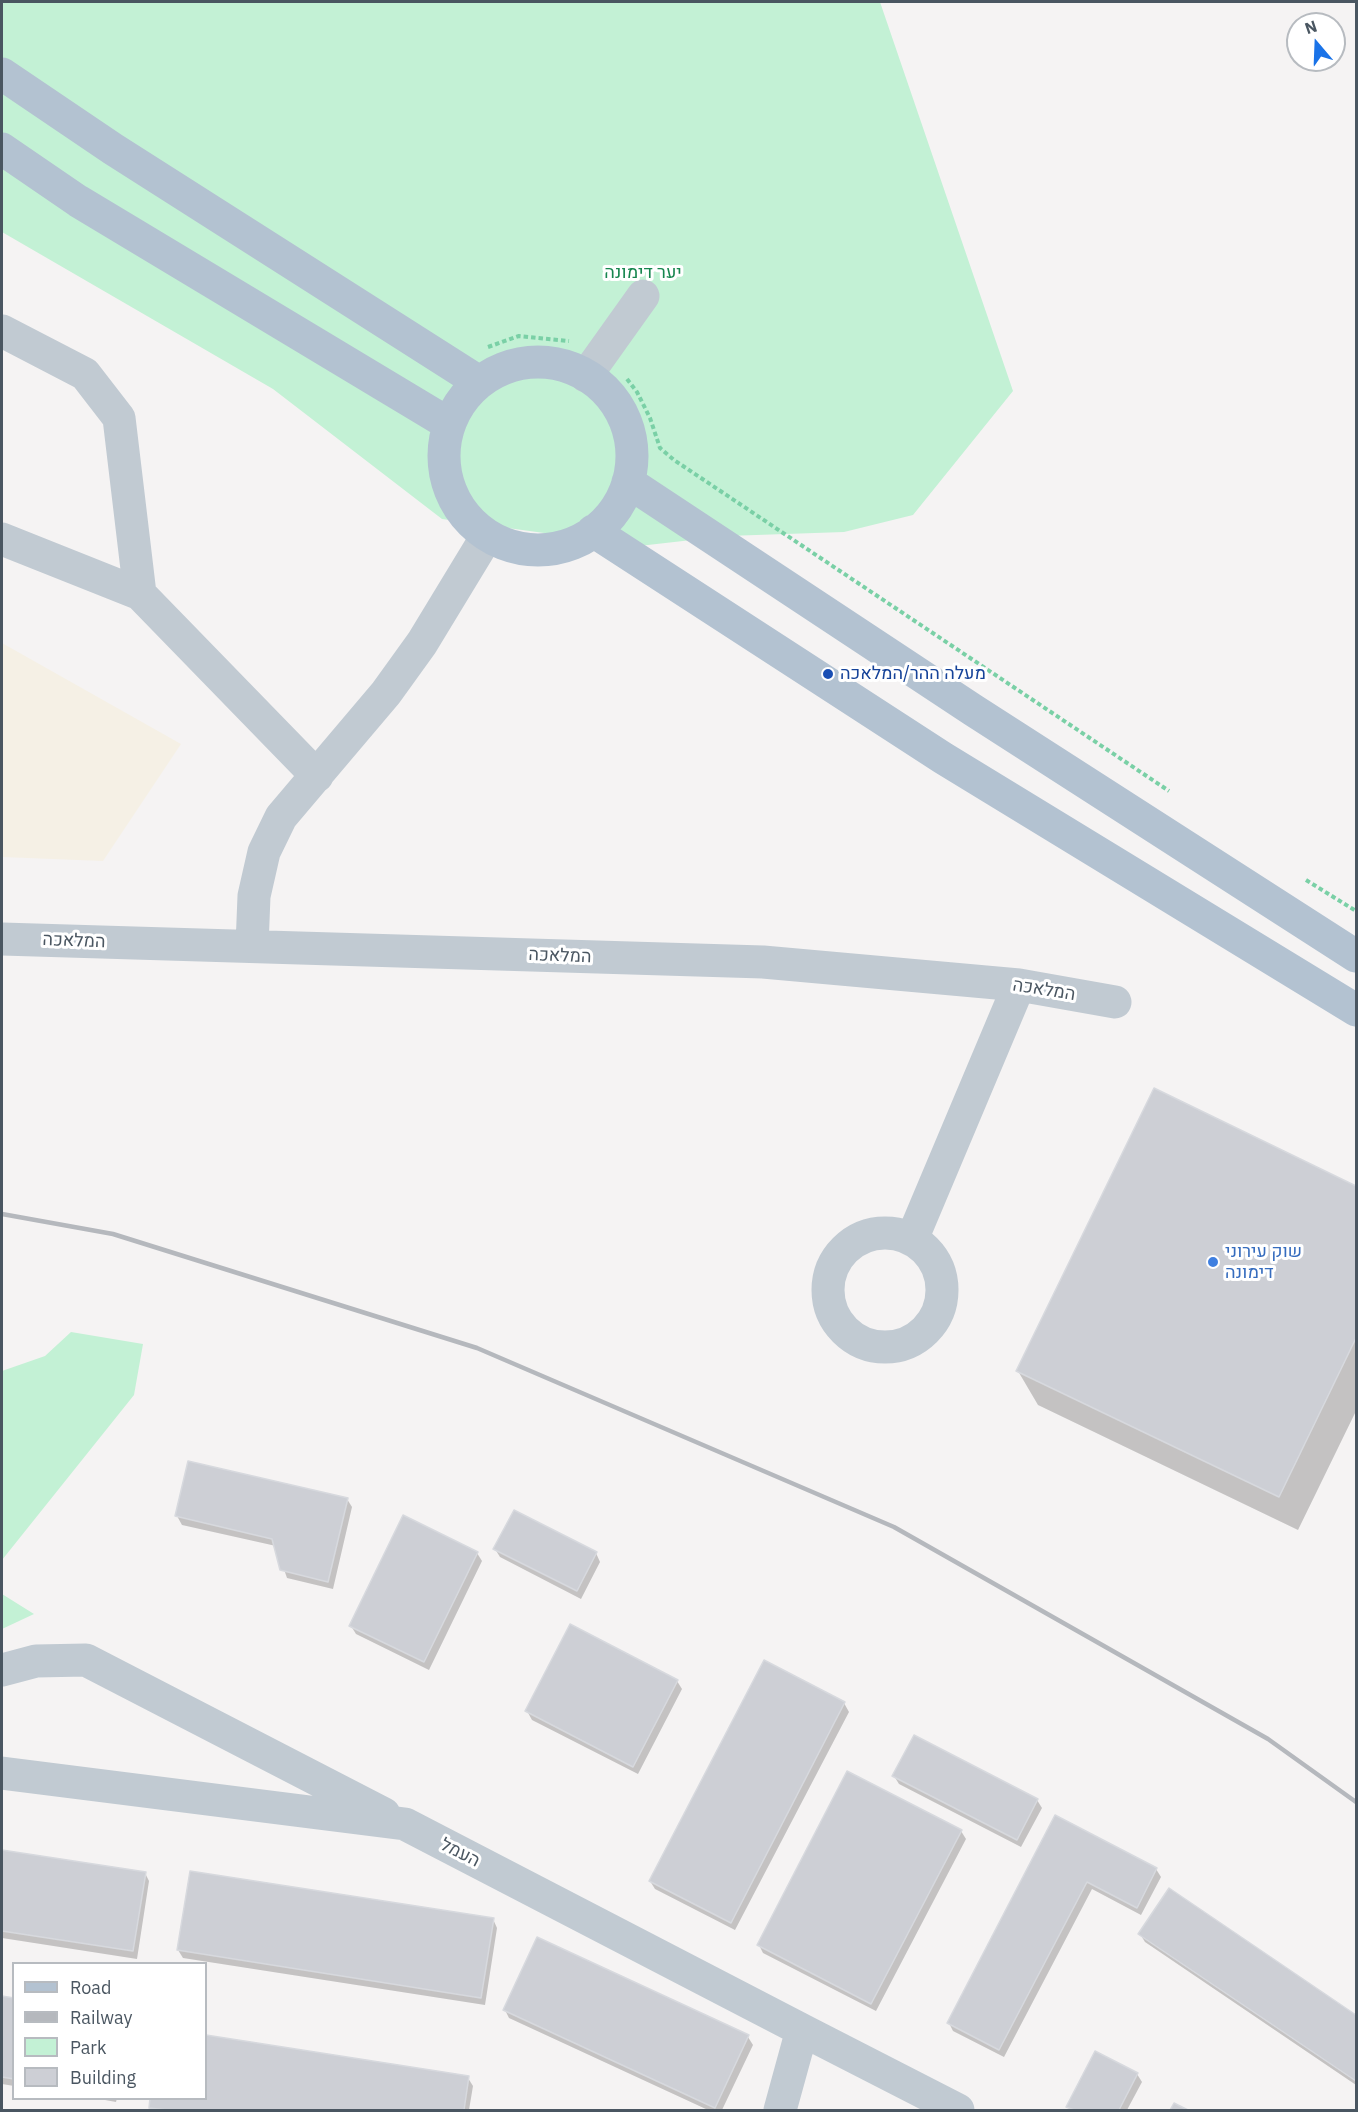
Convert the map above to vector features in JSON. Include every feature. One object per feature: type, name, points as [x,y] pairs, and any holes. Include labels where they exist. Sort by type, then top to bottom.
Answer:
[{"type":"main road","points":[[2,74],[113,149],[478,366],[504,368],[532,362],[594,365],[605,391],[620,410],[629,433],[632,458],[628,482],[620,501],[609,517],[574,543],[552,548],[530,549],[508,545],[487,536],[468,519],[450,490],[445,474],[444,449],[449,424],[478,366]]},
{"type":"main road","points":[[2,149],[78,201],[449,424]]},
{"type":"main road","points":[[628,482],[973,710],[1356,956]]},
{"type":"main road","points":[[593,531],[943,758],[1356,1010]]},
{"type":"street","points":[[594,365],[643,296]]},
{"type":"street","points":[[2,331],[85,374],[119,418],[140,594]]},
{"type":"street","points":[[252,946],[254,896],[264,852],[281,817],[386,693],[416,652],[487,536]]},
{"type":"street","points":[[2,539],[140,594],[317,776]]},
{"type":"street","name":"המלאכה","points":[[2,939],[763,962],[1019,985],[1115,1002]]},
{"type":"street","points":[[912,1239],[1019,985]]},
{"type":"street","points":[[2,1670],[36,1661],[86,1660],[405,1824]]},
{"type":"street","name":"העמל","points":[[2,1773],[405,1824],[958,2110]]},
{"type":"street","points":[[780,2110],[802,2030]]},
{"type":"path","points":[[478,366],[519,336],[567,340],[594,365],[621,372],[637,392],[650,418],[660,448],[674,460],[1179,798]]},
{"type":"path","points":[[1297,874],[1356,911]]},
{"type":"green space","name":"יער דימונה","points":[[2,2],[880,2],[1013,391],[913,515],[844,532],[727,536],[639,546],[442,519],[273,389],[2,232]]},
{"type":"green space","points":[[71,1332],[143,1344],[134,1395],[2,1560],[2,1371],[45,1356]]},
{"type":"green space","points":[[2,1594],[34,1614],[2,1629]]},
{"type":"sand","points":[[2,643],[181,744],[103,861],[2,857]]},
{"type":"building","name":"שוק עירוני דימונה","points":[[1154,1088],[1356,1186],[1356,1338],[1279,1497],[1016,1371]]},
{"type":"building","points":[[188,1461],[348,1498],[328,1582],[280,1570],[272,1539],[175,1516]]},
{"type":"building","points":[[514,1510],[597,1552],[577,1591],[493,1549]]},
{"type":"building","points":[[403,1515],[478,1552],[424,1662],[349,1626]]},
{"type":"building","points":[[570,1624],[678,1680],[633,1767],[525,1711]]},
{"type":"building","points":[[764,1660],[845,1702],[731,1923],[649,1881]]},
{"type":"building","points":[[914,1735],[1038,1799],[1017,1840],[892,1776]]},
{"type":"building","points":[[847,1771],[962,1830],[871,2004],[757,1945]]},
{"type":"building","points":[[1055,1815],[1157,1868],[1137,1908],[1087,1882],[999,2050],[947,2023]]},
{"type":"building","points":[[2,1850],[146,1872],[133,1951],[2,1931]]},
{"type":"building","points":[[190,1871],[494,1918],[481,1998],[177,1950]]},
{"type":"building","points":[[1169,1888],[1356,2015],[1356,2081],[1138,1934]]},
{"type":"building","points":[[537,1937],[749,2035],[715,2108],[503,2010]]},
{"type":"building","points":[[2,1996],[12,1998],[12,2079],[2,2077]]},
{"type":"building","points":[[207,2035],[469,2076],[464,2110],[167,2110],[149,2108],[150,2100],[207,2100]]},
{"type":"building","points":[[1095,2051],[1138,2073],[1119,2110],[1074,2110],[1066,2107]]},
{"type":"building","points":[[1174,2103],[1188,2110],[1170,2110]]},
{"type":"railway","points":[[2,1214],[113,1234],[477,1348],[894,1527],[1268,1739],[1356,1802]]},
{"type":"place","name":"מעלה ההר/המלאכה","points":[[828,674]]},
{"type":"place","name":"שוק עירוני דימונה","points":[[1213,1262]]}]
